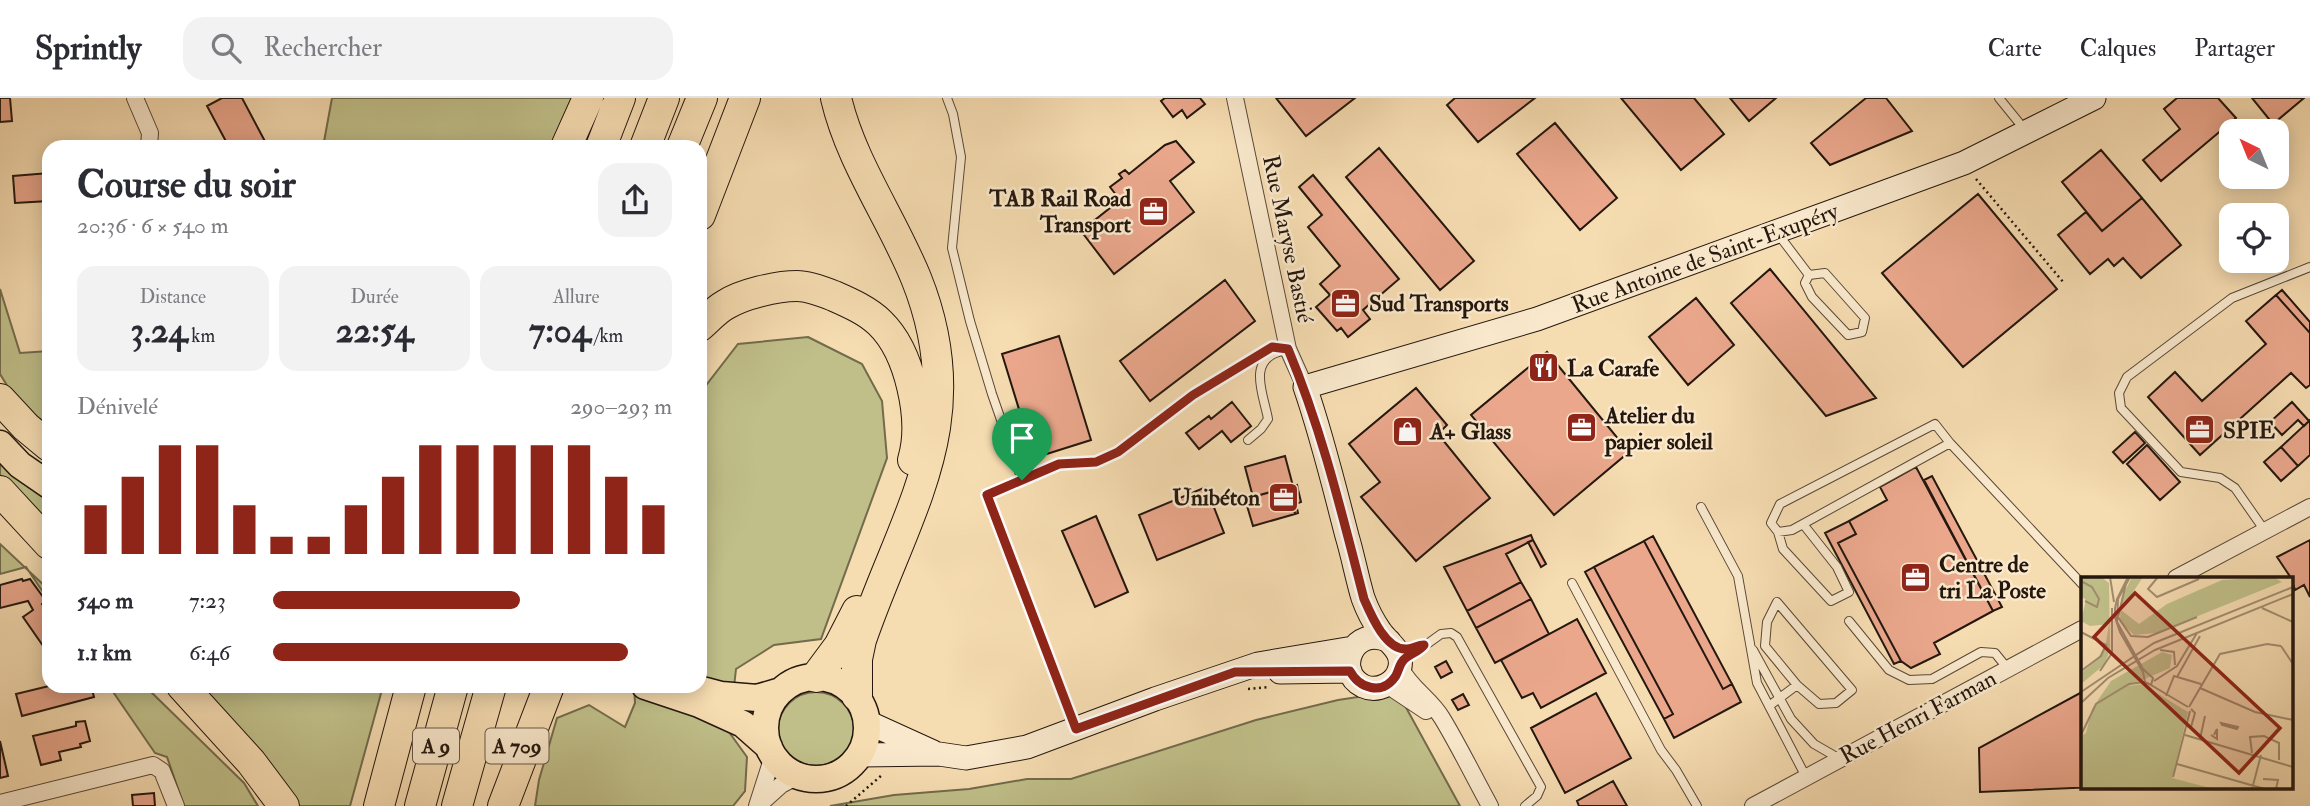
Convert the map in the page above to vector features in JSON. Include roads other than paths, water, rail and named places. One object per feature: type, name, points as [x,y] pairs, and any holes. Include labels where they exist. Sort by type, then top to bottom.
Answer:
[{"type":"highway","points":[[569,140],[588,98]]},
{"type":"highway","points":[[604,140],[620,98]]},
{"type":"highway","points":[[648,140],[664,98]]},
{"type":"highway","points":[[685,140],[702,98]]},
{"type":"highway","points":[[707,197],[745,98]]},
{"type":"highway","points":[[836,98],[850,142],[924,299],[935,344],[939,387],[937,423],[923,483],[861,640],[857,659],[862,709]]},
{"type":"highway","points":[[707,320],[725,304],[761,291],[799,285],[853,304],[880,323],[894,342],[911,377],[916,412],[915,453],[899,503],[848,630],[816,677]]},
{"type":"highway","points":[[0,398],[14,415],[42,440]]},
{"type":"highway","points":[[0,491],[42,536]]},
{"type":"highway","points":[[188,693],[251,762],[284,806]]},
{"type":"highway","points":[[379,806],[409,693]]},
{"type":"highway","name":"A 9","points":[[421,806],[451,693]]},
{"type":"highway","name":"A 9","points":[[457,806],[489,693]]},
{"type":"highway","name":"A 709","points":[[501,806],[532,693]]},
{"type":"highway","points":[[501,806],[546,693]]},
{"type":"main road","points":[[0,432],[42,467]]},
{"type":"main road","points":[[0,444],[20,465],[42,480]]},
{"type":"main road","points":[[666,693],[699,704],[743,724],[786,769],[798,776],[815,780],[833,777],[848,768],[860,755],[866,739],[862,709],[843,684],[830,679],[803,679],[781,691],[757,698],[707,692]]},
{"type":"main road","points":[[771,752],[765,733],[766,717],[781,691]]},
{"type":"street","points":[[135,98],[150,133],[150,140]]},
{"type":"street","name":"Rue Maryse Bastié","points":[[1236,98],[1288,349],[1305,387]]},
{"type":"street","name":"Rue Antoine de Saint-Exupéry","points":[[1305,387],[1537,319],[1776,232],[1964,163],[2094,98]]},
{"type":"street","points":[[1305,387],[1320,433],[1364,599],[1394,661],[1420,706],[1449,732],[1490,806]]},
{"type":"street","points":[[2180,577],[2310,507]]},
{"type":"street","points":[[1364,599],[1355,680],[1370,688],[1394,661]]},
{"type":"street","name":"Rue Henri Farman","points":[[1753,806],[2081,630]]},
{"type":"street","points":[[860,755],[939,754],[966,758],[1027,747],[1076,729],[1240,681],[1258,664],[1356,652],[1374,636],[1394,661]]},
{"type":"street","points":[[862,709],[939,754]]},
{"type":"street","points":[[758,806],[771,752]]},
{"type":"street","points":[[0,803],[153,765],[162,771],[176,806]]},
{"type":"street","points":[[758,806],[781,785],[798,776]]},
{"type":"lane","points":[[947,98],[961,156],[952,248],[992,394],[1022,480]]},
{"type":"lane","points":[[1999,98],[2027,132]]},
{"type":"lane","points":[[1776,232],[1809,275]]},
{"type":"lane","points":[[2265,530],[2235,488],[2220,478],[2181,472],[2121,408],[2119,393],[2127,377],[2232,298],[2310,267]]},
{"type":"lane","points":[[1825,273],[1865,318],[1862,332],[1848,335],[1812,298],[1805,284],[1809,275],[1825,273]]},
{"type":"lane","points":[[1076,729],[987,495],[1059,464],[1096,462],[1118,452],[1193,395],[1272,347],[1288,349]]},
{"type":"lane","points":[[1248,440],[1268,419],[1258,377],[1262,363],[1270,354],[1288,349]]},
{"type":"lane","points":[[1803,524],[1837,567],[1849,592],[1831,601],[1783,549],[1778,532],[1770,523],[1780,504],[1935,424],[2081,583]]},
{"type":"lane","points":[[1778,532],[1792,530],[1950,443]]},
{"type":"lane","points":[[1701,507],[1738,576],[1757,683],[1806,778]]},
{"type":"lane","points":[[1572,583],[1661,750],[1697,806]]},
{"type":"lane","points":[[1777,603],[1852,690],[1836,703],[1819,704],[1797,685],[1765,646],[1766,622],[1777,603]]},
{"type":"lane","points":[[1849,621],[1889,670],[1909,680],[1932,679],[1981,652],[1995,653],[2008,669]]},
{"type":"lane","points":[[1394,661],[1441,634],[1451,633],[1457,637],[1541,787],[1537,796],[1525,806]]},
{"type":"lane","points":[[1748,641],[1791,719],[1814,744],[1840,759]]},
{"type":"lane","points":[[1394,661],[1409,649],[1424,645]]},
{"type":"lane","points":[[1769,706],[1797,685]]},
{"type":"place","name":"TAB Rail Road Transport","points":[[1154,211]]},
{"type":"place","name":"Sud Transports","points":[[1346,303]]},
{"type":"place","name":"La Carafe","points":[[1544,368]]},
{"type":"place","name":"Atelier du papier soleil","points":[[1582,428]]},
{"type":"place","name":"SPIE","points":[[2200,430]]},
{"type":"place","name":"A+ Glass","points":[[1407,431]]},
{"type":"place","name":"Unibéton","points":[[1283,497]]},
{"type":"place","name":"Centre de tri La Poste","points":[[1916,577]]}]
